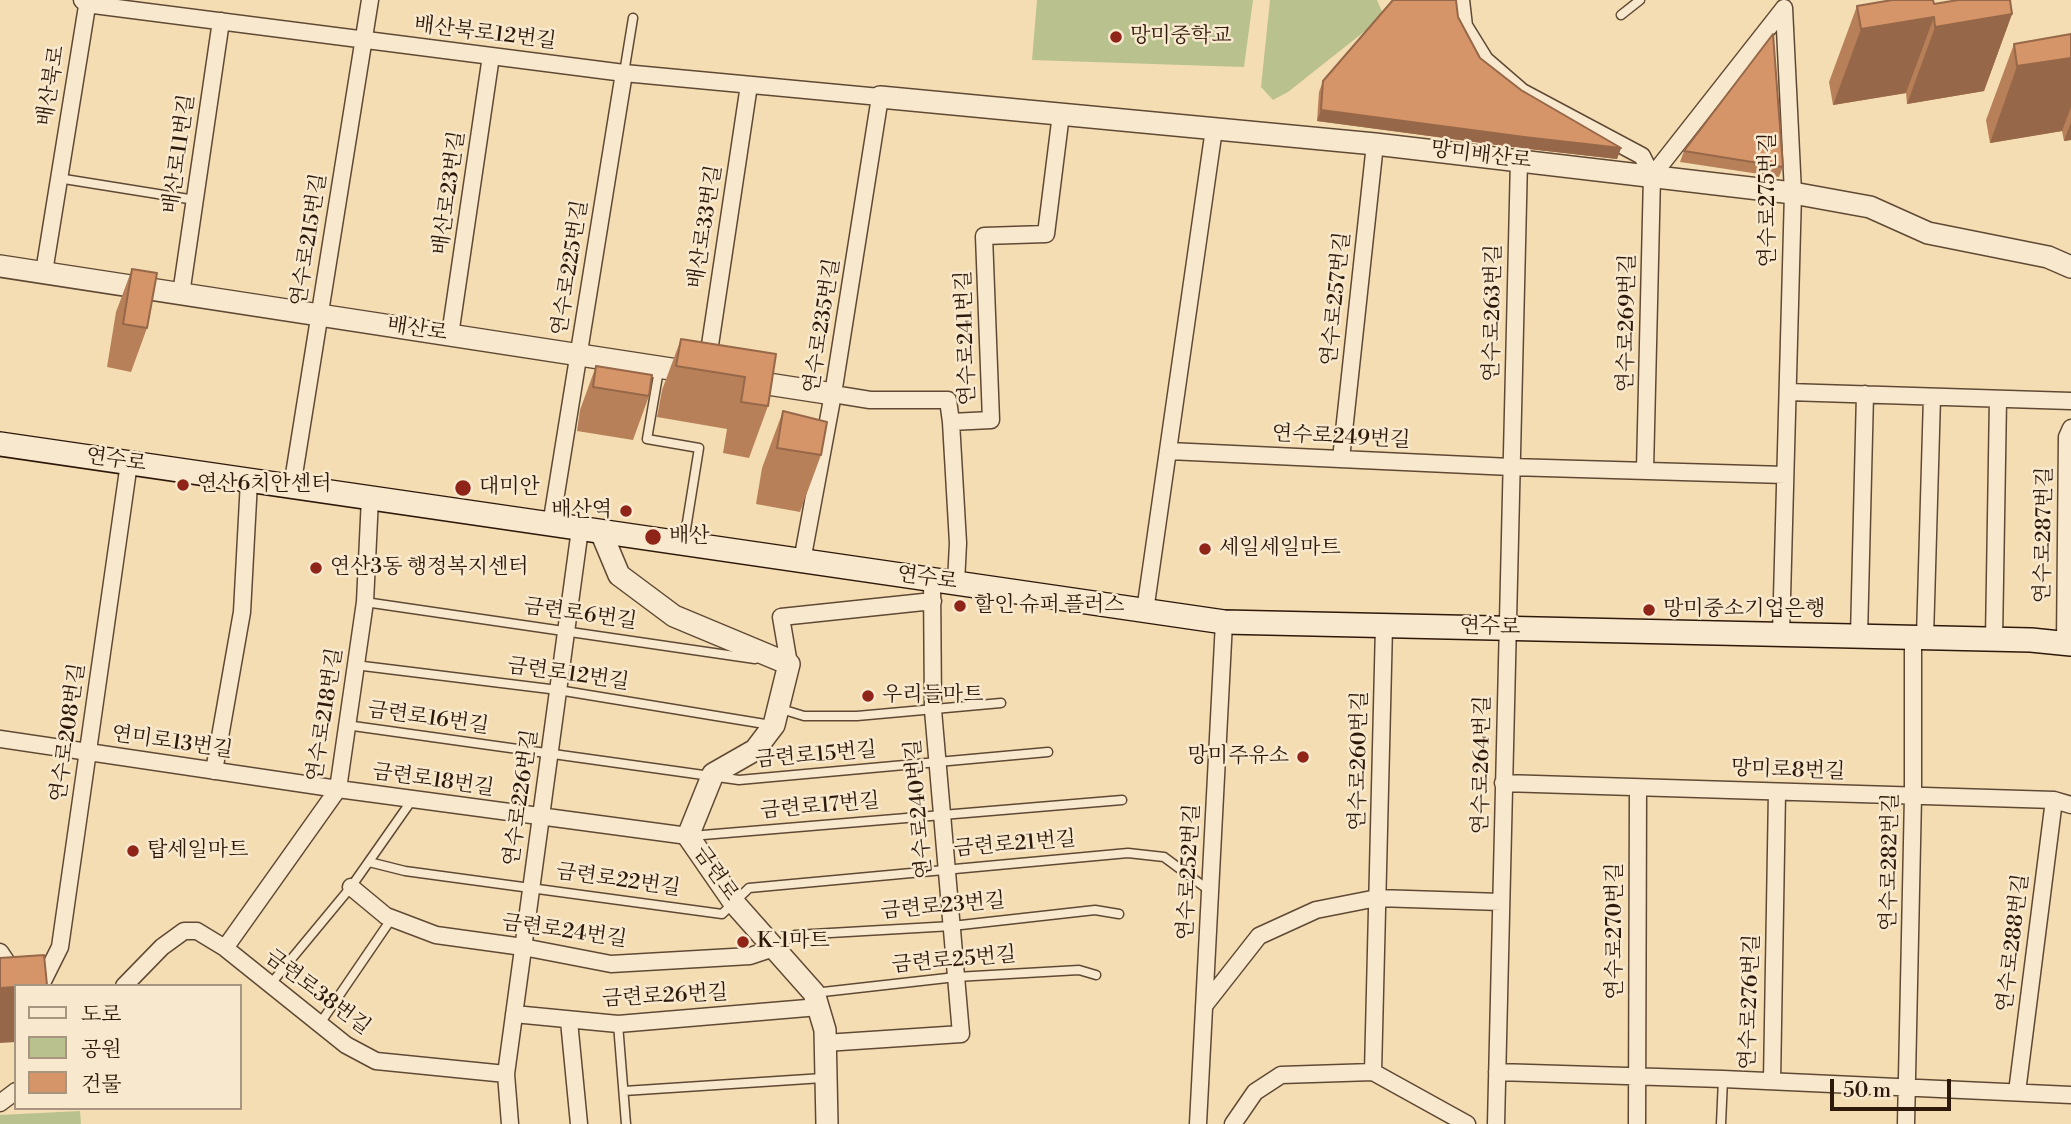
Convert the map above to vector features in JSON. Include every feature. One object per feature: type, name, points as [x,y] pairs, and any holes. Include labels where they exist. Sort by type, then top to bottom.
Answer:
[{"type":"main road","name":"연수로","points":[[0,444],[802,561],[932,590],[956,583],[1224,622],[1919,637],[2068,643]]},
{"type":"street","name":"연수로215번길","points":[[292,487],[370,0]]},
{"type":"street","points":[[1461,0],[1464,26],[1485,61],[1522,92],[1642,156],[1652,176],[1780,4]]},
{"type":"street","name":"배산북로12번길","points":[[85,1],[624,74],[880,97]]},
{"type":"street","name":"배산북로","points":[[44,272],[85,1]]},
{"type":"street","name":"연수로275번길","points":[[1780,4],[1793,193],[1781,634]]},
{"type":"street","name":"배산로11번길","points":[[181,294],[221,21]]},
{"type":"street","name":"배산로23번길","points":[[450,335],[491,57]]},
{"type":"street","name":"연수로225번길","points":[[551,524],[624,74]]},
{"type":"street","name":"배산로33번길","points":[[705,374],[748,85]]},
{"type":"street","name":"망미배산로","points":[[880,97],[1375,144],[1793,193],[1870,206],[1928,233],[2048,257],[2071,267]]},
{"type":"street","name":"연수로235번길","points":[[802,561],[834,394],[880,97]]},
{"type":"street","name":"연수로241번길","points":[[956,583],[958,543],[951,422],[991,420],[984,236],[1046,234],[1061,114]]},
{"type":"street","points":[[1145,611],[1214,129]]},
{"type":"street","name":"연수로257번길","points":[[1341,459],[1375,144]]},
{"type":"street","name":"연수로263번길","points":[[1507,628],[1518,160]]},
{"type":"street","name":"연수로269번길","points":[[1645,470],[1652,176]]},
{"type":"street","name":"배산로","points":[[0,265],[834,394]]},
{"type":"street","points":[[1788,392],[2071,401]]},
{"type":"street","points":[[834,394],[870,400],[948,400],[951,422]]},
{"type":"street","points":[[1860,636],[1865,394]]},
{"type":"street","points":[[1919,637],[1933,397]]},
{"type":"street","points":[[1994,639],[1998,399]]},
{"type":"street","name":"연수로287번길","points":[[2068,643],[2067,438],[2071,428]]},
{"type":"street","name":"연수로249번길","points":[[1169,451],[1511,467]]},
{"type":"street","name":"연수로208번길","points":[[0,952],[18,979],[43,981],[60,947],[129,463]]},
{"type":"street","points":[[1511,467],[1785,475]]},
{"type":"street","points":[[214,771],[242,612],[249,481]]},
{"type":"street","name":"연수로218번길","points":[[225,948],[338,789],[365,602],[370,498]]},
{"type":"street","points":[[590,530],[619,575],[674,616],[789,664]]},
{"type":"street","name":"연수로226번길","points":[[506,1074],[566,631],[590,530]]},
{"type":"street","points":[[713,774],[755,750],[776,716],[789,664],[781,618],[932,590]]},
{"type":"street","name":"연수로240번길","points":[[825,1043],[961,1034],[933,710],[932,590]]},
{"type":"street","name":"연수로252번길","points":[[1198,1124],[1224,622]]},
{"type":"street","name":"연수로260번길","points":[[1373,1072],[1384,626]]},
{"type":"street","name":"연수로264번길","points":[[1496,1124],[1507,628]]},
{"type":"street","name":"연수로282번길","points":[[1906,1124],[1919,637]]},
{"type":"street","name":"연미로13번길","points":[[0,739],[338,789]]},
{"type":"street","name":"금련로","points":[[713,774],[688,836],[735,904],[817,1000]]},
{"type":"street","name":"망미로8번길","points":[[1503,783],[2053,800],[2071,805]]},
{"type":"street","name":"연수로270번길","points":[[1636,1124],[1637,788]]},
{"type":"street","name":"금련로18번길","points":[[338,789],[688,836]]},
{"type":"street","name":"연수로276번길","points":[[1637,1075],[1772,1081],[1777,792]]},
{"type":"street","name":"연수로288번길","points":[[2017,1092],[2053,800]]},
{"type":"street","name":"금련로24번길","points":[[351,887],[392,919],[436,936],[523,947],[611,964],[750,956],[774,948]]},
{"type":"street","points":[[1204,1006],[1259,936],[1316,910],[1377,898],[1501,902]]},
{"type":"street","name":"금련로38번길","points":[[126,984],[162,947],[184,931],[197,931],[225,948],[319,1026],[376,1061],[506,1074]]},
{"type":"street","points":[[817,1000],[825,1043],[827,1124]]},
{"type":"street","name":"금련로26번길","points":[[514,1014],[618,1024],[817,1000]]},
{"type":"street","points":[[569,1021],[579,1124]]},
{"type":"street","points":[[1233,1124],[1255,1092],[1281,1075],[1373,1072],[1467,1124]]},
{"type":"street","points":[[1497,1072],[1637,1075]]},
{"type":"street","points":[[506,1074],[510,1124]]},
{"type":"street","points":[[1772,1081],[2071,1095]]},
{"type":"street","points":[[1,1108],[14,1093]]},
{"type":"lane","points":[[1621,15],[1640,0]]},
{"type":"lane","name":"연수로225번길","points":[[624,74],[633,18]]},
{"type":"lane","points":[[58,178],[195,200]]},
{"type":"lane","points":[[659,368],[647,439],[699,448],[684,544]]},
{"type":"lane","name":"금련로6번길","points":[[365,602],[789,664]]},
{"type":"lane","name":"금련로12번길","points":[[355,665],[776,716],[933,710],[1001,704]]},
{"type":"lane","name":"금련로16번길","points":[[346,725],[713,774]]},
{"type":"lane","name":"금련로15번길","points":[[713,774],[739,780],[769,779],[1048,752]]},
{"type":"lane","points":[[269,986],[351,887],[413,799]]},
{"type":"lane","name":"금련로17번길","points":[[688,836],[1122,800]]},
{"type":"lane","name":"금련로21번길","points":[[735,904],[749,888],[1128,853],[1164,857],[1210,892]]},
{"type":"lane","name":"금련로22번길","points":[[369,862],[405,870],[531,885],[722,914],[735,904]]},
{"type":"lane","name":"금련로23번길","points":[[774,948],[795,935],[952,926],[1095,910],[1119,914]]},
{"type":"lane","points":[[319,1026],[392,919]]},
{"type":"lane","name":"금련로25번길","points":[[817,1000],[956,977],[1079,970],[1096,975]]},
{"type":"lane","points":[[618,1024],[626,1124]]},
{"type":"lane","points":[[624,1091],[826,1078]]},
{"type":"lane","points":[[1721,1124],[1723,1079]]},
{"type":"green space","name":"망미중학교","points":[[1037,0],[1253,0],[1244,67],[1032,60]]},
{"type":"green space","points":[[1270,0],[1377,0],[1384,16],[1288,92],[1273,100],[1261,87]]},
{"type":"green space","points":[[80,1111],[81,1124],[0,1124],[0,1115]]},
{"type":"building","points":[[1393,0],[1456,0],[1458,17],[1480,58],[1521,90],[1621,148],[1321,110],[1323,81]]},
{"type":"building","points":[[1892,0],[1933,0],[1934,4],[1958,0],[2010,0],[2012,14],[1935,27],[1934,17],[1861,29],[1857,6]]},
{"type":"building","points":[[1773,34],[1783,167],[1684,151]]},
{"type":"building","points":[[2071,34],[2071,58],[2017,66],[2014,44]]},
{"type":"building","points":[[132,269],[157,273],[147,328],[123,324]]},
{"type":"building","points":[[681,339],[776,354],[768,406],[741,402],[745,377],[676,366]]},
{"type":"building","points":[[596,366],[652,375],[649,396],[593,387]]},
{"type":"building","points":[[783,411],[827,422],[821,455],[777,448]]},
{"type":"building","points":[[44,955],[47,984],[14,984],[14,987],[0,988],[0,958]]},
{"type":"place","name":"망미중학교","points":[[1116,37]]},
{"type":"place","name":"연산6치안센터","points":[[183,485]]},
{"type":"place","name":"대미안","points":[[463,488]]},
{"type":"place","name":"배산역","points":[[626,511]]},
{"type":"place","name":"배산","points":[[653,537]]},
{"type":"place","name":"세일세일마트","points":[[1205,549]]},
{"type":"place","name":"연산3동 행정복지센터","points":[[316,568]]},
{"type":"place","name":"할인 슈퍼 플러스","points":[[960,606]]},
{"type":"place","name":"망미중소기업은행","points":[[1649,610]]},
{"type":"place","name":"우리들마트","points":[[868,696]]},
{"type":"place","name":"망미주유소","points":[[1303,757]]},
{"type":"place","name":"탑세일마트","points":[[133,851]]},
{"type":"place","name":"K-1마트","points":[[743,942]]}]
